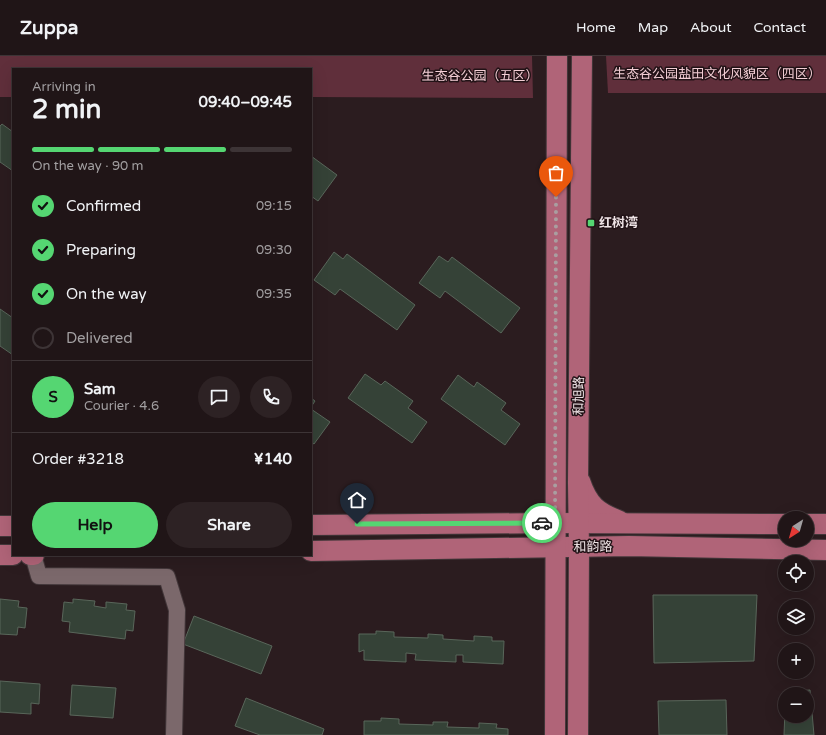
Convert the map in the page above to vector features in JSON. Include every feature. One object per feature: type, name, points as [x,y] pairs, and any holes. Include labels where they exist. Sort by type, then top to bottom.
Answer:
[{"type":"main road","name":"和旭路","points":[[555,735],[557,56]]},
{"type":"main road","name":"和旭路","points":[[578,735],[578,595],[580,522],[578,475],[582,56]]},
{"type":"main road","points":[[555,466],[565,500],[580,522],[599,535],[629,546]]},
{"type":"main road","points":[[578,475],[583,489],[592,505],[599,512],[628,524]]},
{"type":"main road","name":"和韵路","points":[[312,525],[580,522],[628,524],[778,524]]},
{"type":"main road","points":[[555,598],[562,574],[571,558],[579,548],[599,535],[628,524]]},
{"type":"main road","points":[[814,524],[826,524]]},
{"type":"main road","points":[[0,526],[12,526]]},
{"type":"main road","points":[[578,595],[590,566],[612,551],[629,546]]},
{"type":"main road","name":"和韵路","points":[[312,551],[579,548],[629,546],[826,550]]},
{"type":"main road","points":[[0,555],[12,555]]},
{"type":"street","points":[[32,556],[39,576],[167,577],[177,610],[174,735]]},
{"type":"green space","name":"生态谷公园（五区）","points":[[0,56],[532,56],[533,98],[312,97],[312,68],[12,68],[12,97],[0,97]]},
{"type":"green space","name":"生态谷公园盐田文化风貌区（四区）","points":[[606,56],[826,56],[826,93],[608,93]]},
{"type":"building","points":[[2,124],[12,131],[12,170],[0,162],[0,126]]},
{"type":"building","points":[[312,157],[337,175],[318,201],[312,197]]},
{"type":"building","points":[[334,252],[343,259],[347,254],[415,305],[397,330],[340,289],[335,295],[314,280]]},
{"type":"building","points":[[439,256],[448,262],[452,257],[520,308],[501,333],[445,291],[440,298],[419,283]]},
{"type":"building","points":[[0,309],[12,317],[12,354],[0,346]]},
{"type":"building","points":[[365,374],[381,385],[385,381],[413,401],[408,408],[427,422],[412,443],[348,398]]},
{"type":"building","points":[[458,375],[474,387],[477,382],[506,403],[501,410],[520,424],[505,445],[441,399]]},
{"type":"building","points":[[312,399],[315,401],[312,406]]},
{"type":"building","points":[[312,410],[330,422],[314,444],[312,443]]},
{"type":"building","points":[[653,595],[757,595],[754,661],[654,663]]},
{"type":"building","points":[[0,599],[19,601],[18,607],[27,608],[25,628],[18,627],[17,635],[0,634]]},
{"type":"building","points":[[73,599],[95,601],[94,606],[106,608],[106,602],[127,604],[126,610],[135,611],[133,631],[126,630],[125,639],[69,632],[70,622],[62,621],[64,602],[73,603]]},
{"type":"building","points":[[194,616],[272,646],[261,674],[183,644]]},
{"type":"building","points":[[376,631],[394,632],[394,637],[428,638],[428,634],[443,635],[443,639],[474,641],[474,636],[492,637],[492,641],[504,641],[503,664],[463,662],[463,655],[456,655],[456,662],[415,660],[416,654],[406,653],[406,662],[364,660],[364,650],[359,652],[359,634],[376,634]]},
{"type":"building","points":[[0,681],[40,684],[39,704],[31,703],[31,714],[0,712]]},
{"type":"building","points":[[72,685],[116,688],[113,718],[70,715]]},
{"type":"building","points":[[246,698],[324,729],[322,735],[260,735],[235,726]]},
{"type":"building","points":[[726,700],[727,735],[659,735],[658,701]]},
{"type":"building","points":[[381,718],[399,719],[399,724],[433,725],[433,722],[448,722],[447,727],[479,728],[479,723],[497,724],[496,728],[508,729],[508,735],[364,735],[364,721],[381,721]]},
{"type":"building","points":[[784,723],[813,723],[814,735],[784,735]]},
{"type":"way so far","points":[[542,523],[555,523],[556,197]]},
{"type":"place","name":"红树湾","points":[[591,223]]},
{"type":"route","points":[[357,524],[542,523]]}]
